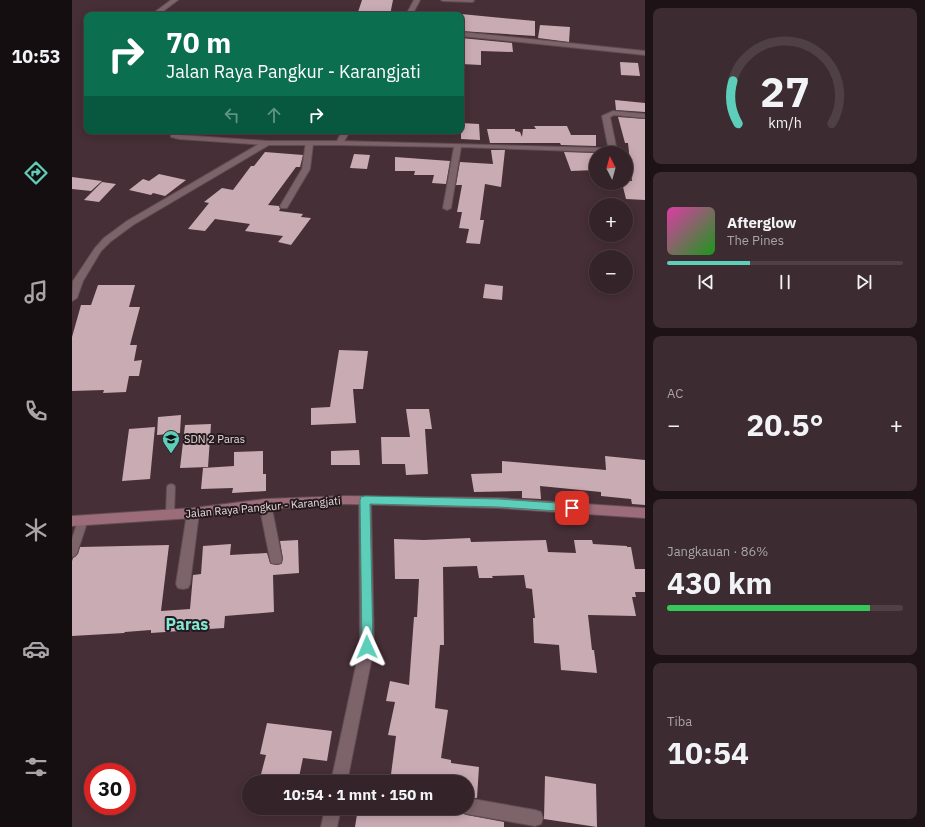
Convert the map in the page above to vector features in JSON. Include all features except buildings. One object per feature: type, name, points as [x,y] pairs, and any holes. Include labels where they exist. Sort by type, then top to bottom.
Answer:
[{"type":"main road","name":"Jalan Raya Pangkur - Karangjati","points":[[77,521],[193,512],[265,504],[365,500],[498,503],[645,513]]},
{"type":"street","points":[[158,12],[175,0]]},
{"type":"street","points":[[411,12],[417,0]]},
{"type":"street","points":[[464,34],[645,53]]},
{"type":"street","points":[[174,134],[179,137],[267,143],[458,145],[605,150],[612,146],[606,116],[613,113],[645,116]]},
{"type":"street","points":[[340,143],[344,134]]},
{"type":"street","points":[[72,298],[78,281],[98,250],[107,240],[130,223],[267,143]]},
{"type":"street","points":[[284,206],[306,169],[309,144]]},
{"type":"street","points":[[447,208],[458,145]]},
{"type":"street","points":[[340,775],[367,647],[365,500]]},
{"type":"street","points":[[265,504],[276,559]]},
{"type":"street","points":[[183,584],[193,512]]},
{"type":"street","points":[[474,807],[535,818]]},
{"type":"street","points":[[330,827],[333,815]]},
{"type":"lane","points":[[443,0],[472,2]]},
{"type":"lane","points":[[170,514],[171,487]]},
{"type":"lane","points":[[72,553],[77,521]]},
{"type":"place","name":"SDN 2 Paras","points":[[171,454]]},
{"type":"district","name":"Paras","points":[[187,624]]},
{"type":"route","points":[[367,647],[365,500],[498,503],[572,508]]}]
